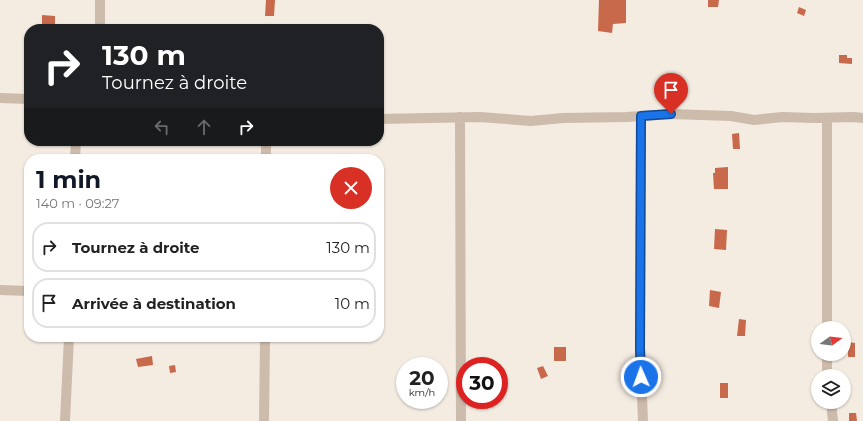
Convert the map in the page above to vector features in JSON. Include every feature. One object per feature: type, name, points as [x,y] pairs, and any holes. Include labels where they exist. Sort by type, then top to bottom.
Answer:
[{"type":"street","points":[[100,0],[100,24]]},
{"type":"street","points":[[0,98],[24,99]]},
{"type":"street","points":[[384,119],[460,117],[531,121],[563,118],[600,118],[671,114],[704,114],[754,120],[782,117],[863,118]]},
{"type":"street","points":[[641,116],[640,348],[642,421]]},
{"type":"street","points":[[460,117],[462,421]]},
{"type":"street","points":[[827,118],[827,321]]},
{"type":"street","points":[[0,290],[24,291]]},
{"type":"street","points":[[65,421],[69,342]]},
{"type":"street","points":[[264,421],[265,342]]},
{"type":"street","points":[[832,409],[833,421]]},
{"type":"building","points":[[266,0],[275,0],[274,16],[265,16]]},
{"type":"building","points":[[599,0],[626,0],[626,23],[613,24],[612,33],[598,31]]},
{"type":"building","points":[[708,0],[719,0],[718,7],[708,7]]},
{"type":"building","points":[[799,7],[806,10],[804,16],[797,13]]},
{"type":"building","points":[[42,15],[55,16],[55,24],[42,24]]},
{"type":"building","points":[[839,55],[847,55],[847,58],[852,58],[852,64],[839,63]]},
{"type":"building","points":[[739,133],[740,149],[733,149],[732,134]]},
{"type":"building","points":[[728,167],[728,189],[714,189],[713,173],[715,173],[715,168]]},
{"type":"building","points":[[715,229],[727,230],[726,250],[714,249]]},
{"type":"building","points":[[710,290],[721,292],[719,308],[709,306]]},
{"type":"building","points":[[739,319],[746,320],[745,336],[737,336]]},
{"type":"building","points":[[851,342],[855,343],[855,357],[851,357]]},
{"type":"building","points":[[554,347],[566,347],[566,361],[554,361]]},
{"type":"building","points":[[152,356],[153,365],[138,367],[136,359]]},
{"type":"building","points":[[175,365],[176,372],[170,373],[169,366]]},
{"type":"building","points":[[543,366],[548,376],[541,379],[537,368]]},
{"type":"building","points":[[720,383],[728,383],[728,398],[720,398]]},
{"type":"building","points":[[849,413],[856,413],[857,421],[849,421]]},
{"type":"route","points":[[641,377],[641,116],[671,114]]}]
